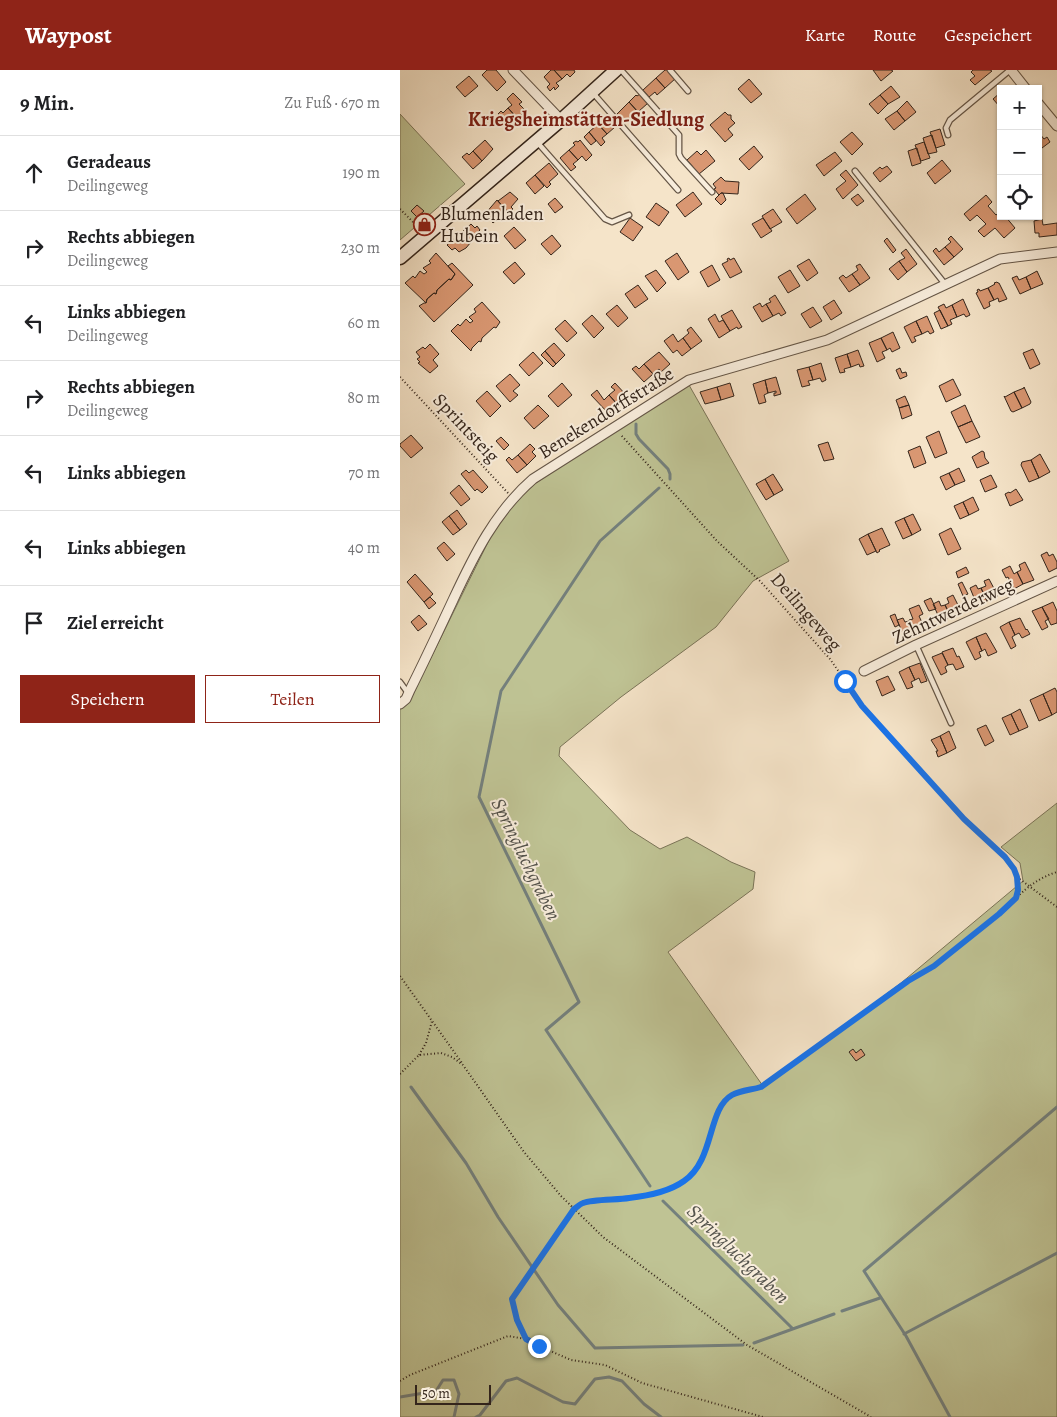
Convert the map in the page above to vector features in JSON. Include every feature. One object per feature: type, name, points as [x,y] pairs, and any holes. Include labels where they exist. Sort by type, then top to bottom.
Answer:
[{"type":"street","points":[[513,70],[561,120]]},
{"type":"street","points":[[400,258],[561,120],[616,70]]},
{"type":"street","points":[[1010,70],[1023,85]]},
{"type":"street","points":[[1042,108],[1057,126]]},
{"type":"street","name":"Benekendorffstraße","points":[[400,704],[406,699],[471,563],[489,530],[513,498],[533,479],[689,380],[826,340],[1000,259],[1057,252]]},
{"type":"street","name":"Zehntwerderweg","points":[[864,671],[916,645],[1057,581]]},
{"type":"lane","points":[[620,70],[679,135],[679,154],[681,158],[712,192]]},
{"type":"lane","points":[[670,70],[688,91]]},
{"type":"lane","points":[[948,135],[946,128],[950,120],[1010,70]]},
{"type":"lane","points":[[592,92],[678,190]]},
{"type":"lane","points":[[536,141],[605,219],[612,222],[629,215]]},
{"type":"lane","points":[[855,171],[945,284]]},
{"type":"lane","points":[[916,645],[951,723]]},
{"type":"lane","points":[[400,682],[408,694]]},
{"type":"path","points":[[400,209],[426,236]]},
{"type":"path","name":"Sprintsteig","points":[[400,377],[513,498]]},
{"type":"path","name":"Deilingeweg","points":[[614,427],[717,541],[761,582],[830,659],[862,706],[964,819],[1005,857],[1014,869],[1017,877]]},
{"type":"path","points":[[845,681],[864,671]]},
{"type":"path","points":[[526,1339],[517,1320],[512,1299],[574,1209],[584,1202],[632,1198],[652,1194],[685,1180],[700,1166],[717,1116],[721,1107],[730,1096],[761,1087],[908,981],[934,966],[999,914],[1030,885],[1044,876],[1057,872]]},
{"type":"path","points":[[1017,877],[1057,907]]},
{"type":"path","points":[[1016,898],[1018,890],[1017,877]]},
{"type":"path","points":[[400,976],[524,1152],[561,1196],[602,1237],[747,1345],[871,1417]]},
{"type":"path","points":[[400,1074],[419,1055],[426,1043],[432,1020]]},
{"type":"path","points":[[419,1055],[441,1053],[452,1056],[463,1065]]},
{"type":"path","points":[[400,1381],[410,1375],[508,1336],[526,1339],[571,1360],[605,1364],[642,1383],[762,1417]]},
{"type":"green space","points":[[400,114],[465,184],[400,240]]},
{"type":"green space","points":[[689,385],[789,561],[753,581],[716,627],[621,697],[560,747],[559,756],[630,830],[660,849],[687,837],[731,862],[755,872],[753,889],[668,952],[763,1086],[901,983],[1023,881],[1020,863],[1001,847],[1057,803],[1057,1417],[400,1417],[400,709],[411,698],[493,532],[514,502],[536,483],[621,426]]},
{"type":"building","points":[[487,70],[496,70],[506,82],[497,91],[482,75]]},
{"type":"building","points":[[551,70],[554,70],[562,79],[556,83],[559,86],[555,90],[554,87],[550,91],[547,87],[550,84],[544,77]]},
{"type":"building","points":[[554,70],[574,70],[575,72],[570,77],[567,74],[562,79]]},
{"type":"building","points":[[665,70],[668,70],[676,78],[665,88],[656,78]]},
{"type":"building","points":[[873,70],[891,70],[893,71],[881,81]]},
{"type":"building","points":[[973,70],[992,71],[975,85],[970,80],[975,76],[971,72]]},
{"type":"building","points":[[469,76],[478,86],[465,97],[456,87]]},
{"type":"building","points":[[656,78],[665,88],[657,95],[655,92],[649,97],[643,90]]},
{"type":"building","points":[[749,79],[762,94],[751,103],[738,89]]},
{"type":"building","points":[[891,86],[900,97],[888,104],[880,95]]},
{"type":"building","points":[[513,93],[522,102],[519,104],[526,111],[517,118],[508,108],[512,105],[507,99]]},
{"type":"building","points":[[640,94],[648,103],[638,112],[629,102],[636,95]]},
{"type":"building","points":[[880,95],[888,104],[878,114],[869,104]]},
{"type":"building","points":[[997,96],[997,104],[993,99]]},
{"type":"building","points":[[907,101],[916,112],[905,121],[897,111]]},
{"type":"building","points":[[629,102],[638,112],[623,123],[616,115]]},
{"type":"building","points":[[508,108],[517,118],[511,123],[510,127],[498,114],[501,111],[503,113]]},
{"type":"building","points":[[897,111],[905,121],[894,130],[885,119]]},
{"type":"building","points":[[725,112],[731,115],[731,119],[735,123],[728,129],[733,135],[725,142],[710,125]]},
{"type":"building","points":[[607,117],[615,127],[607,134],[598,124]]},
{"type":"building","points":[[598,124],[607,134],[602,138],[605,142],[601,146],[589,132]]},
{"type":"building","points":[[940,129],[945,145],[936,148],[930,132]]},
{"type":"building","points":[[589,132],[596,141],[591,145],[584,137]]},
{"type":"building","points":[[852,132],[863,144],[852,155],[840,142]]},
{"type":"building","points":[[932,135],[937,152],[928,154],[923,138]]},
{"type":"building","points":[[1042,137],[1044,139],[1047,137],[1050,142],[1042,148]]},
{"type":"building","points":[[485,140],[493,149],[482,161],[473,151]]},
{"type":"building","points":[[580,140],[592,155],[586,161],[582,156],[578,160],[569,150],[575,145],[573,143]]},
{"type":"building","points":[[924,142],[930,158],[921,161],[915,145]]},
{"type":"building","points":[[754,146],[763,157],[749,170],[739,159]]},
{"type":"building","points":[[917,148],[921,163],[912,166],[908,151]]},
{"type":"building","points":[[569,150],[578,160],[573,164],[576,167],[571,171],[560,158]]},
{"type":"building","points":[[706,150],[715,161],[699,174],[687,160],[697,151],[701,155]]},
{"type":"building","points":[[473,151],[482,161],[473,169],[462,157],[467,153],[469,155]]},
{"type":"building","points":[[835,152],[842,161],[824,176],[816,165]]},
{"type":"building","points":[[942,160],[951,171],[935,184],[927,173]]},
{"type":"building","points":[[549,163],[558,174],[549,182],[551,184],[547,188],[535,175]]},
{"type":"building","points":[[887,166],[892,172],[880,182],[873,173],[880,167],[882,169]]},
{"type":"building","points":[[846,170],[858,185],[843,199],[836,189],[846,181],[840,175]]},
{"type":"building","points":[[535,175],[544,186],[535,194],[526,183]]},
{"type":"building","points":[[721,177],[725,181],[739,182],[738,194],[721,193],[719,195],[714,189],[716,188],[713,184]]},
{"type":"building","points":[[510,192],[518,199],[511,207],[513,209],[509,213],[498,201]]},
{"type":"building","points":[[693,192],[702,204],[685,217],[676,205]]},
{"type":"building","points":[[723,193],[726,200],[721,205],[715,199]]},
{"type":"building","points":[[805,194],[816,209],[797,224],[786,209]]},
{"type":"building","points":[[858,194],[864,201],[857,206],[851,199]]},
{"type":"building","points":[[986,195],[992,202],[988,206],[997,214],[997,220],[1008,220],[1015,228],[1004,238],[995,228],[984,237],[978,231],[986,224],[977,215],[970,221],[964,214]]},
{"type":"building","points":[[555,198],[563,207],[555,213],[548,204]]},
{"type":"building","points":[[497,200],[509,214],[504,218],[502,215],[493,223],[485,214]]},
{"type":"building","points":[[656,203],[669,212],[659,226],[646,217]]},
{"type":"building","points":[[417,205],[424,211],[417,217],[411,211]]},
{"type":"building","points":[[773,209],[782,222],[770,229],[762,216]]},
{"type":"building","points":[[630,218],[643,227],[633,241],[620,232]]},
{"type":"building","points":[[763,218],[772,231],[761,238],[752,224]]},
{"type":"building","points":[[1042,219],[1043,225],[1057,223],[1057,235],[1039,237],[1039,233],[1035,233],[1034,221]]},
{"type":"building","points":[[471,224],[475,228],[477,226],[480,234],[478,238],[471,242],[462,232]]},
{"type":"building","points":[[514,227],[526,240],[515,249],[504,236]]},
{"type":"building","points":[[462,232],[471,242],[459,252],[455,248],[452,250],[447,245]]},
{"type":"building","points":[[552,235],[561,246],[551,255],[541,244]]},
{"type":"building","points":[[951,236],[963,249],[954,257],[945,247],[951,242],[948,239]]},
{"type":"building","points":[[887,238],[896,250],[893,253],[884,241]]},
{"type":"building","points":[[945,247],[954,257],[944,265],[933,251],[936,248],[939,252]]},
{"type":"building","points":[[906,249],[917,264],[907,272],[899,261],[905,258],[901,253]]},
{"type":"building","points":[[436,253],[455,274],[451,280],[449,279],[437,290],[436,294],[434,293],[427,299],[426,303],[405,283],[413,276],[415,278],[420,271],[424,274],[427,272],[423,268],[431,263],[429,261]]},
{"type":"building","points":[[677,253],[689,272],[678,280],[665,261]]},
{"type":"building","points":[[729,258],[730,260],[734,258],[742,272],[730,278],[722,264],[728,261],[727,259]]},
{"type":"building","points":[[809,259],[818,273],[807,281],[797,266]]},
{"type":"building","points":[[899,261],[907,272],[898,280],[889,269]]},
{"type":"building","points":[[515,262],[525,274],[514,284],[503,272]]},
{"type":"building","points":[[452,263],[473,285],[434,322],[419,306],[426,303],[427,299],[434,293],[436,294],[437,290],[449,279],[451,280],[455,274],[448,266]]},
{"type":"building","points":[[860,264],[870,278],[860,285],[852,274],[858,270],[856,266]]},
{"type":"building","points":[[712,265],[720,280],[708,287],[700,272]]},
{"type":"building","points":[[656,270],[666,283],[657,292],[645,276]]},
{"type":"building","points":[[790,270],[800,286],[788,293],[778,277]]},
{"type":"building","points":[[1037,271],[1043,284],[1031,289],[1026,277]]},
{"type":"building","points":[[852,274],[860,285],[849,292],[839,278],[843,275],[846,278]]},
{"type":"building","points":[[1017,276],[1019,280],[1026,277],[1031,289],[1020,294],[1012,278]]},
{"type":"building","points":[[997,282],[1007,299],[999,302],[998,298],[994,300],[988,288]]},
{"type":"building","points":[[638,285],[648,299],[635,308],[625,294]]},
{"type":"building","points":[[988,288],[994,300],[989,302],[990,306],[984,309],[976,293],[979,289],[980,291]]},
{"type":"building","points":[[775,295],[786,313],[781,316],[779,313],[773,316],[766,304],[771,302],[769,299]]},
{"type":"building","points":[[963,299],[970,315],[966,317],[964,314],[957,317],[952,305]]},
{"type":"building","points":[[834,300],[842,313],[831,320],[823,307]]},
{"type":"building","points":[[482,302],[500,322],[471,351],[451,331],[458,324],[460,326],[466,319],[470,323],[473,321],[469,317],[476,312],[474,309]]},
{"type":"building","points":[[760,303],[762,307],[766,304],[773,316],[762,322],[753,307]]},
{"type":"building","points":[[944,304],[946,308],[952,305],[957,317],[950,320],[952,324],[948,326],[938,307]]},
{"type":"building","points":[[617,305],[628,318],[618,327],[606,314]]},
{"type":"building","points":[[813,307],[822,321],[810,328],[801,314]]},
{"type":"building","points":[[732,310],[742,327],[738,329],[737,327],[730,331],[721,316]]},
{"type":"building","points":[[940,310],[948,326],[941,329],[934,313]]},
{"type":"building","points":[[715,314],[719,322],[723,320],[730,331],[719,338],[708,319]]},
{"type":"building","points":[[592,315],[604,328],[594,338],[582,324]]},
{"type":"building","points":[[927,316],[934,332],[930,334],[928,331],[922,334],[916,321]]},
{"type":"building","points":[[565,320],[577,333],[567,342],[555,329]]},
{"type":"building","points":[[916,321],[922,334],[914,337],[916,341],[912,343],[904,327]]},
{"type":"building","points":[[691,327],[702,341],[691,349],[683,338],[689,333],[687,330]]},
{"type":"building","points":[[893,332],[900,348],[892,352],[890,348],[887,350],[881,338]]},
{"type":"building","points":[[673,334],[678,342],[683,338],[691,349],[682,356],[677,350],[673,353],[664,341]]},
{"type":"building","points":[[881,338],[887,350],[882,352],[885,358],[877,362],[869,343]]},
{"type":"building","points":[[554,343],[565,355],[556,364],[545,351]]},
{"type":"building","points":[[430,344],[439,354],[433,360],[438,366],[430,373],[418,363],[420,362],[417,359],[420,357],[416,352],[423,347],[425,349]]},
{"type":"building","points":[[1033,349],[1040,364],[1030,369],[1023,353]]},
{"type":"building","points":[[858,350],[864,366],[860,367],[859,364],[851,367],[847,354]]},
{"type":"building","points":[[545,351],[556,364],[553,367],[541,355]]},
{"type":"building","points":[[533,352],[543,363],[529,376],[519,365]]},
{"type":"building","points":[[659,352],[670,364],[661,372],[659,369],[653,374],[644,364]]},
{"type":"building","points":[[847,354],[851,367],[844,369],[845,372],[840,373],[835,358]]},
{"type":"building","points":[[821,363],[826,380],[822,382],[820,378],[813,380],[809,367]]},
{"type":"building","points":[[644,364],[653,374],[644,382],[632,369],[636,366],[639,369]]},
{"type":"building","points":[[809,367],[813,380],[808,381],[810,385],[802,387],[797,370]]},
{"type":"building","points":[[900,368],[902,373],[906,372],[907,376],[900,379],[896,370]]},
{"type":"building","points":[[510,374],[520,385],[513,391],[518,395],[510,402],[496,386]]},
{"type":"building","points":[[776,377],[781,394],[774,396],[776,391],[768,393],[765,380]]},
{"type":"building","points":[[953,379],[961,395],[946,402],[939,386]]},
{"type":"building","points":[[765,380],[768,393],[764,395],[766,402],[759,404],[753,384]]},
{"type":"building","points":[[562,383],[572,395],[558,407],[548,396]]},
{"type":"building","points":[[615,383],[627,396],[618,405],[609,395],[615,390],[611,387]]},
{"type":"building","points":[[730,383],[734,396],[721,400],[717,387]]},
{"type":"building","points":[[717,387],[721,400],[705,404],[700,392]]},
{"type":"building","points":[[1024,387],[1031,402],[1022,408],[1014,392]]},
{"type":"building","points":[[597,390],[604,400],[609,395],[618,405],[609,414],[591,395]]},
{"type":"building","points":[[487,391],[501,406],[490,417],[476,401]]},
{"type":"building","points":[[1014,392],[1022,408],[1013,412],[1004,396]]},
{"type":"building","points":[[905,396],[909,405],[899,408],[896,400]]},
{"type":"building","points":[[538,405],[549,416],[534,429],[524,418]]},
{"type":"building","points":[[909,405],[912,415],[902,419],[899,408]]},
{"type":"building","points":[[965,405],[972,421],[958,427],[951,412]]},
{"type":"building","points":[[972,421],[980,437],[966,443],[958,427]]},
{"type":"building","points":[[939,431],[947,453],[935,458],[926,437]]},
{"type":"building","points":[[411,435],[423,448],[411,458],[400,444]]},
{"type":"building","points":[[501,437],[509,445],[504,450],[496,441]]},
{"type":"building","points":[[828,442],[834,459],[824,461],[818,445]]},
{"type":"building","points":[[530,444],[535,449],[532,452],[536,456],[527,465],[518,455]]},
{"type":"building","points":[[920,446],[926,463],[914,468],[908,451]]},
{"type":"building","points":[[982,451],[989,463],[977,468],[972,457]]},
{"type":"building","points":[[1040,454],[1050,472],[1039,478],[1031,460]]},
{"type":"building","points":[[518,455],[527,465],[517,473],[506,460],[509,457],[512,460]]},
{"type":"building","points":[[1031,460],[1039,478],[1029,482],[1021,465],[1022,462]]},
{"type":"building","points":[[959,468],[965,481],[955,485],[949,473]]},
{"type":"building","points":[[466,470],[469,473],[473,470],[488,487],[482,493],[477,489],[475,491],[461,474]]},
{"type":"building","points":[[949,473],[955,485],[946,490],[940,477]]},
{"type":"building","points":[[773,474],[783,490],[774,495],[765,479]]},
{"type":"building","points":[[991,475],[997,487],[985,492],[980,480]]},
{"type":"building","points":[[765,479],[774,495],[766,500],[756,484]]},
{"type":"building","points":[[459,485],[470,499],[461,506],[450,493]]},
{"type":"building","points":[[1016,489],[1023,500],[1010,506],[1005,494]]},
{"type":"building","points":[[973,497],[979,510],[969,515],[963,502]]},
{"type":"building","points":[[963,502],[969,515],[960,519],[954,506]]},
{"type":"building","points":[[457,510],[467,524],[460,530],[449,516]]},
{"type":"building","points":[[913,514],[921,530],[912,535],[904,518]]},
{"type":"building","points":[[449,516],[460,530],[453,535],[442,522]]},
{"type":"building","points":[[904,518],[912,535],[903,539],[895,522]]},
{"type":"building","points":[[882,528],[890,545],[879,550],[877,553],[868,534]]},
{"type":"building","points":[[951,528],[961,549],[948,555],[939,534]]},
{"type":"building","points":[[868,534],[876,551],[867,555],[859,539]]},
{"type":"building","points":[[444,542],[455,554],[447,561],[437,548]]},
{"type":"building","points":[[1047,552],[1049,556],[1053,554],[1057,562],[1057,568],[1049,572],[1041,555]]},
{"type":"building","points":[[1025,562],[1034,580],[1023,584],[1017,572],[1021,570],[1019,565]]},
{"type":"building","points":[[1010,566],[1014,574],[1017,572],[1023,584],[1014,589],[1002,570]]},
{"type":"building","points":[[966,567],[969,573],[958,578],[956,572]]},
{"type":"building","points":[[415,574],[433,594],[424,602],[407,582]]},
{"type":"building","points":[[989,579],[998,596],[987,601],[981,588],[986,586],[984,581]]},
{"type":"building","points":[[962,582],[968,594],[963,596],[958,584]]},
{"type":"building","points":[[976,585],[978,589],[981,588],[987,601],[977,605],[970,588]]},
{"type":"building","points":[[953,595],[962,613],[951,617],[945,605],[949,603],[947,598]]},
{"type":"building","points":[[430,597],[436,603],[429,609],[424,602]]},
{"type":"building","points":[[931,598],[936,609],[929,611],[924,601]]},
{"type":"building","points":[[939,601],[941,606],[945,605],[951,617],[941,622],[933,604]]},
{"type":"building","points":[[1053,602],[1057,611],[1057,623],[1051,625],[1042,607]]},
{"type":"building","points":[[919,605],[923,614],[919,616],[925,629],[915,633],[909,620],[913,619],[909,609]]},
{"type":"building","points":[[1042,607],[1049,619],[1045,621],[1048,627],[1042,630],[1032,611]]},
{"type":"building","points":[[895,614],[899,625],[895,627],[890,616]]},
{"type":"building","points":[[419,615],[427,624],[418,631],[411,622]]},
{"type":"building","points":[[903,618],[905,622],[909,621],[915,634],[905,638],[897,620]]},
{"type":"building","points":[[1020,618],[1030,634],[1022,638],[1019,633],[1015,635],[1009,622]]},
{"type":"building","points":[[1009,622],[1015,635],[1012,637],[1016,646],[1011,649],[1000,627]]},
{"type":"building","points":[[986,633],[997,652],[988,656],[985,649],[982,651],[976,637]]},
{"type":"building","points":[[976,637],[982,651],[979,652],[981,657],[975,660],[966,642]]},
{"type":"building","points":[[953,648],[964,667],[956,670],[953,664],[948,665],[942,652]]},
{"type":"building","points":[[942,653],[948,665],[945,667],[947,672],[941,675],[932,657]]},
{"type":"building","points":[[920,663],[927,681],[921,683],[919,678],[915,680],[909,667]]},
{"type":"building","points":[[909,667],[915,680],[911,682],[913,687],[907,689],[899,672]]},
{"type":"building","points":[[888,676],[895,690],[882,696],[876,681]]},
{"type":"building","points":[[1055,688],[1057,692],[1057,712],[1052,715],[1043,694]]},
{"type":"building","points":[[1043,694],[1052,715],[1039,721],[1030,700]]},
{"type":"building","points":[[1020,709],[1028,727],[1019,731],[1011,714]]},
{"type":"building","points":[[1011,714],[1019,731],[1010,735],[1002,718]]},
{"type":"building","points":[[986,725],[994,741],[985,746],[977,729]]},
{"type":"building","points":[[949,731],[956,748],[947,753],[940,736]]},
{"type":"building","points":[[940,736],[947,753],[938,757],[936,751],[938,751],[931,740]]},
{"type":"building","points":[[853,1049],[856,1053],[861,1049],[865,1055],[856,1061],[849,1052]]},
{"type":"waterway","name":"Springluchgraben","points":[[636,424],[636,434],[639,439],[668,469],[670,479]]},
{"type":"waterway","name":"Springluchgraben","points":[[650,1186],[546,1030],[579,1002],[479,797],[501,691],[600,541],[659,488]]},
{"type":"waterway","points":[[411,1087],[466,1163],[498,1217],[558,1305],[595,1348],[743,1345]]},
{"type":"waterway","points":[[950,1417],[906,1336],[864,1271],[1057,1107]]},
{"type":"waterway","name":"Springluchgraben","points":[[663,1201],[792,1328]]},
{"type":"waterway","points":[[904,1334],[1057,1253]]},
{"type":"waterway","points":[[842,1311],[880,1298]]},
{"type":"waterway","name":"Springluchgraben","points":[[754,1343],[834,1314]]},
{"type":"waterway","points":[[476,1417],[480,1415],[506,1381],[517,1378],[563,1402],[575,1404],[595,1379],[609,1377],[622,1381],[644,1404],[661,1417]]},
{"type":"waterway","points":[[400,1397],[436,1391],[443,1380],[454,1380],[459,1394],[454,1417]]},
{"type":"place","name":"Blumenladen Hubein","points":[[424,225]]},
{"type":"district","name":"Kriegsheimstätten-Siedlung","points":[[586,119]]},
{"type":"route","points":[[539,1346],[526,1339],[517,1320],[512,1299],[574,1209],[584,1202],[632,1198],[652,1194],[685,1180],[700,1166],[717,1116],[721,1107],[730,1096],[761,1087],[908,981],[934,966],[1016,898],[1018,890],[1017,877],[1014,869],[1005,857],[964,819],[862,706],[845,681]]}]
